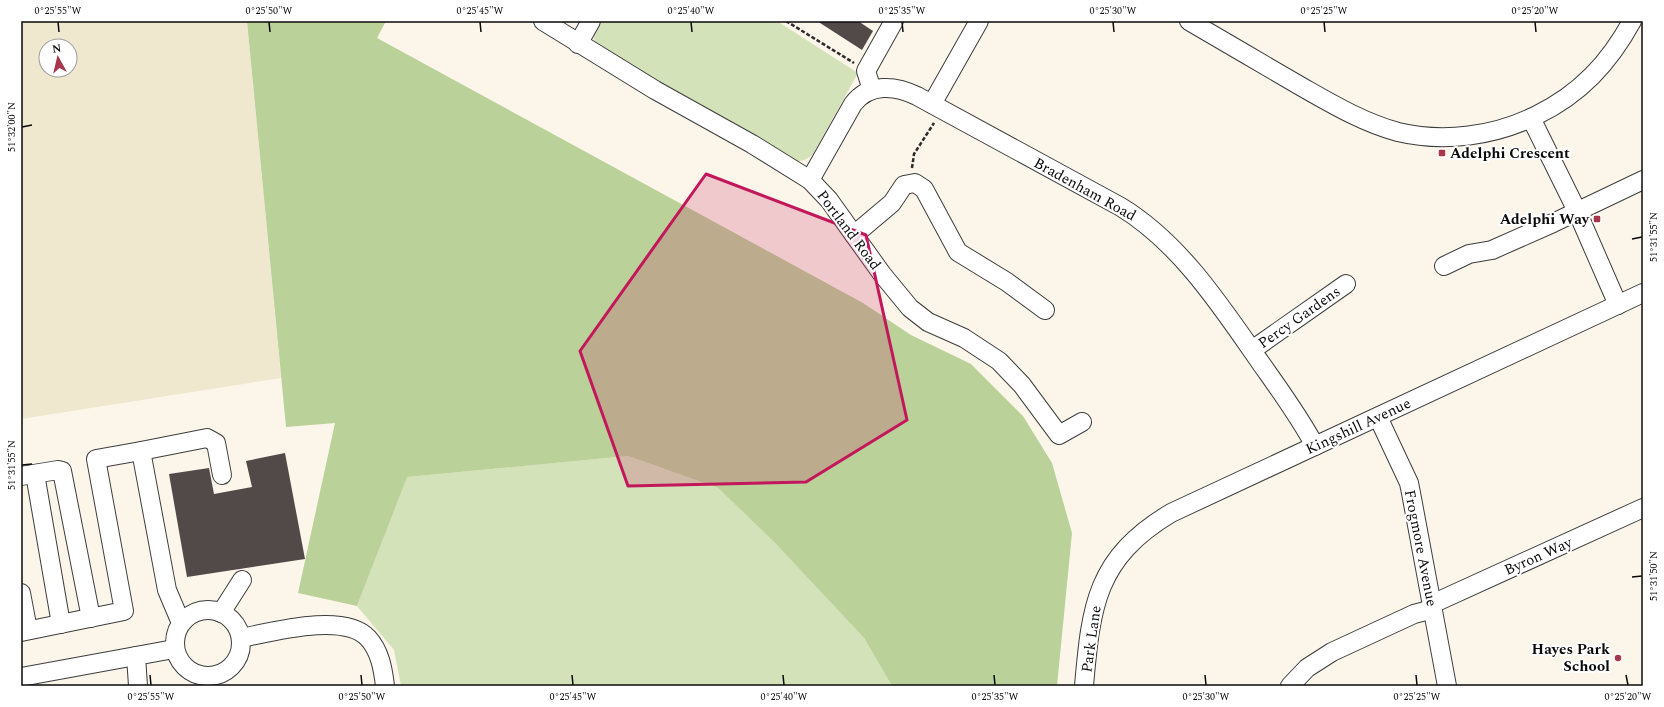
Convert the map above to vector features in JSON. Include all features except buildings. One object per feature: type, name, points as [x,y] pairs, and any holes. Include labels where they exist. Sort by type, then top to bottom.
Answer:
[{"type":"street","name":"Portland Road","points":[[543,21],[578,44],[655,90],[752,144],[810,180],[829,200],[882,274],[910,308],[928,322],[964,338],[999,361],[1022,385],[1059,435],[1082,422]]},
{"type":"street","points":[[578,44],[591,21]]},
{"type":"street","points":[[872,90],[866,71],[894,21]]},
{"type":"street","points":[[938,107],[979,21]]},
{"type":"street","points":[[1195,22],[1327,101],[1367,120],[1398,132],[1415,135],[1455,137],[1499,130],[1531,118],[1565,100],[1578,90],[1603,64],[1632,21]]},
{"type":"street","name":"Bradenham Road","points":[[810,180],[852,104],[862,95],[872,90],[891,88],[900,89],[938,107],[1121,207],[1146,224],[1168,245],[1199,279],[1226,313],[1295,413],[1315,446]]},
{"type":"street","points":[[1531,118],[1577,211],[1618,305]]},
{"type":"street","points":[[1444,266],[1470,254],[1492,250],[1643,180]]},
{"type":"street","points":[[854,235],[892,203],[904,185],[911,182],[915,183],[924,189],[958,252],[1012,286],[1045,310]]},
{"type":"street","name":"Percy Gardens","points":[[1252,350],[1346,284]]},
{"type":"street","name":"Kingshill Avenue","points":[[1099,591],[1112,566],[1121,553],[1140,533],[1170,513],[1643,294]]},
{"type":"street","name":"Frogmore Avenue","points":[[1378,417],[1409,483],[1412,493],[1448,686]]},
{"type":"street","points":[[21,593],[25,631],[124,611],[96,459],[207,438],[216,442],[222,475]]},
{"type":"street","points":[[141,451],[167,590],[181,623]]},
{"type":"street","points":[[62,624],[28,475],[58,470],[62,471],[92,618]]},
{"type":"street","name":"Byron Way","points":[[1290,686],[1307,668],[1332,652],[1643,508]]},
{"type":"street","points":[[221,612],[242,580]]},
{"type":"street","name":"Park Lane","points":[[1084,686],[1089,636],[1099,591]]},
{"type":"street","points":[[204,610],[221,612],[234,622],[241,638],[240,651],[235,663],[219,675],[197,681],[180,663],[174,649],[175,635],[181,623],[187,617],[204,610]]},
{"type":"street","points":[[241,638],[328,624],[350,627],[367,637],[373,645],[382,667],[385,686]]},
{"type":"street","points":[[21,677],[174,649]]},
{"type":"street","points":[[136,656],[138,686]]},
{"type":"path","points":[[786,21],[866,71]]},
{"type":"path","points":[[911,182],[914,154],[938,107]]},
{"type":"highlighted area","points":[[706,174],[866,235],[907,420],[806,482],[628,486],[580,351]]},
{"type":"shaded area","points":[[21,21],[247,21],[281,378],[21,419]]},
{"type":"green space","points":[[247,21],[386,21],[377,38],[863,303],[911,335],[971,364],[1023,416],[1052,463],[1072,533],[1057,686],[892,686],[864,638],[774,542],[718,488],[628,456],[407,477],[357,606],[298,593],[335,423],[286,427]]},
{"type":"green space","points":[[599,21],[777,21],[858,73],[813,154],[804,160],[792,161],[595,47],[593,32]]},
{"type":"green space","points":[[628,456],[718,488],[774,542],[864,638],[892,686],[401,686],[394,650],[357,606],[406,477]]},
{"type":"place","name":"Adelphi Crescent","points":[[1442,153]]},
{"type":"place","name":"Adelphi Way","points":[[1597,219]]},
{"type":"place","name":"Hayes Park School","points":[[1618,658]]}]
